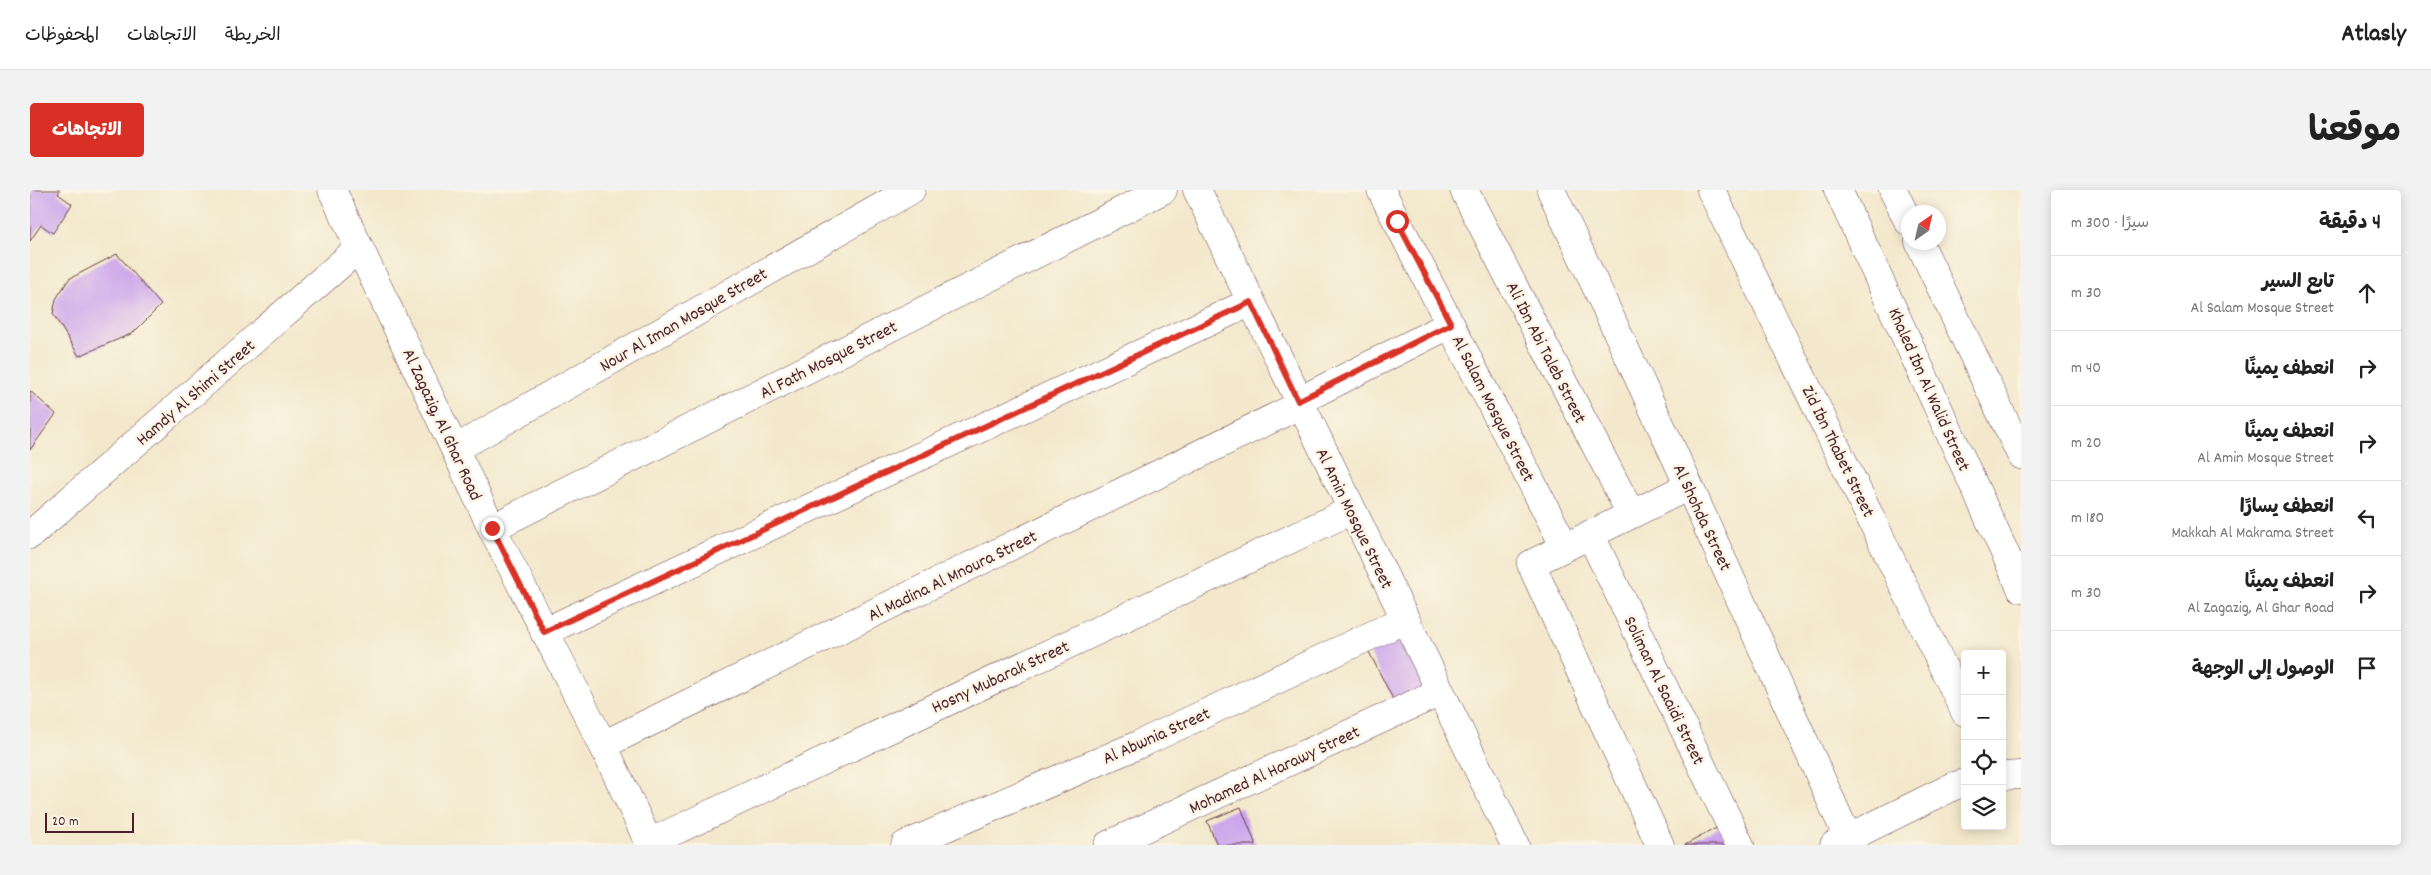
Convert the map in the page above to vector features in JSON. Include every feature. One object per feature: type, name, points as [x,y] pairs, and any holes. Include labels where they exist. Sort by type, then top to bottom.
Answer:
[{"type":"street","name":"Nour Al Iman Mosque Street","points":[[455,449],[911,190]]},
{"type":"street","name":"Al Fath Mosque Street","points":[[492,528],[1163,190]]},
{"type":"street","name":"Al Amin Mosque Street","points":[[1196,190],[1515,845]]},
{"type":"street","name":"Al Salam Mosque Street","points":[[1381,190],[1565,547]]},
{"type":"street","name":"Ali Ibn Abi Taleb Street","points":[[1464,190],[1631,514]]},
{"type":"street","name":"Al Shohda Street","points":[[1551,190],[1689,486],[1844,843]]},
{"type":"street","name":"Zid Ibn Thabet Street","points":[[1711,190],[1961,704]]},
{"type":"street","name":"Khaled Ibn Al Walid Street","points":[[1838,190],[2021,588]]},
{"type":"street","points":[[1893,190],[1901,207]]},
{"type":"street","name":"Al Zagazig, Al Ghar Road","points":[[333,191],[492,528],[603,745],[649,844]]},
{"type":"street","name":"Hamdy Al Shimi Street","points":[[30,535],[359,248]]},
{"type":"street","points":[[1923,250],[2021,455]]},
{"type":"street","points":[[544,632],[1251,302]]},
{"type":"street","name":"Al Madina Al Mnoura Street","points":[[603,745],[1299,403],[1451,324]]},
{"type":"street","points":[[1660,845],[1531,564],[1689,486]]},
{"type":"street","name":"Hosny Mubarak Street","points":[[649,844],[1352,510]]},
{"type":"street","name":"Soliman Al Saaidi Street","points":[[1590,534],[1740,845]]},
{"type":"street","name":"Al Abwnia Street","points":[[904,845],[1140,744],[1404,620]]},
{"type":"street","name":"Mohamed Al Harawy Street","points":[[1108,845],[1440,692]]},
{"type":"street","points":[[2006,776],[2021,775]]},
{"type":"street","points":[[1844,843],[1961,784]]},
{"type":"building","points":[[30,190],[60,190],[58,194],[72,204],[53,233],[41,225],[30,241]]},
{"type":"building","points":[[117,254],[161,305],[133,333],[79,356],[53,314],[56,299],[69,279]]},
{"type":"building","points":[[30,391],[56,414],[30,450]]},
{"type":"building","points":[[1402,626],[1433,690],[1397,707],[1365,644]]},
{"type":"building","points":[[1241,807],[1256,845],[1217,845],[1207,821]]},
{"type":"building","points":[[1720,826],[1730,845],[1685,845]]},
{"type":"route","points":[[492,528],[544,632],[1251,302],[1298,401],[1451,324],[1397,221]]}]
